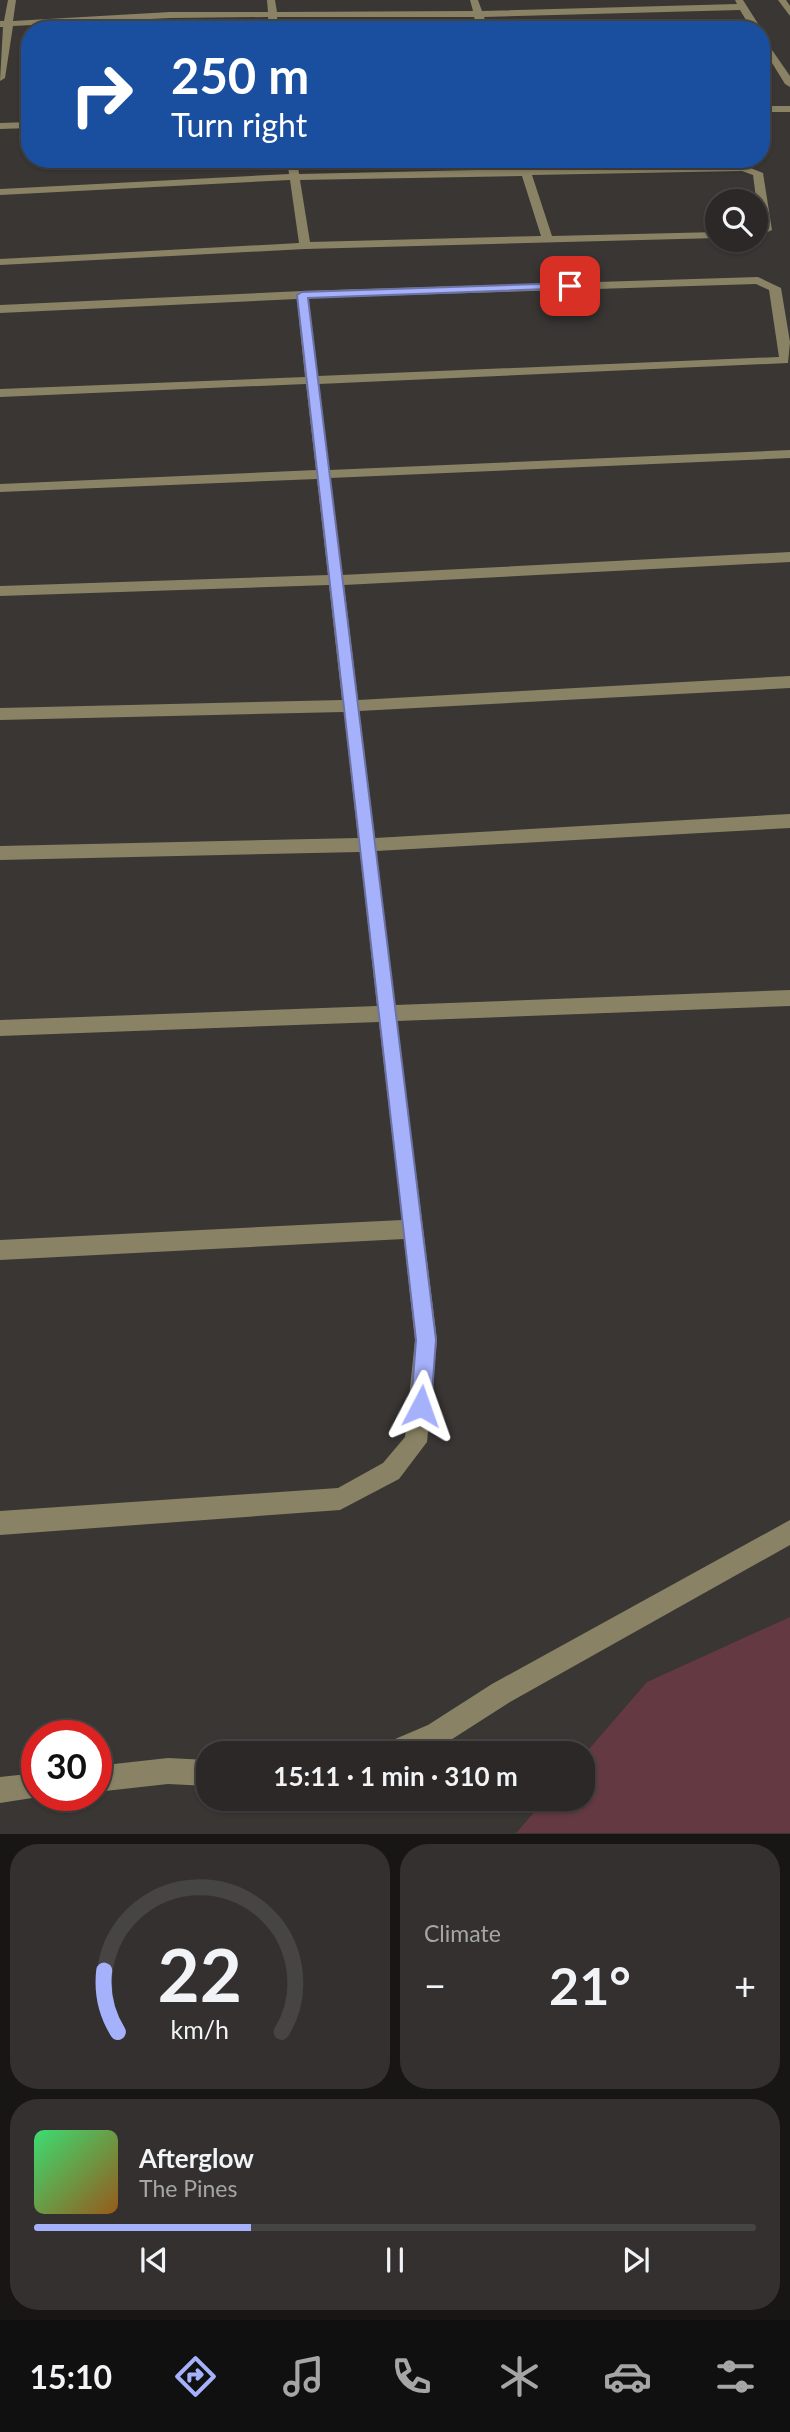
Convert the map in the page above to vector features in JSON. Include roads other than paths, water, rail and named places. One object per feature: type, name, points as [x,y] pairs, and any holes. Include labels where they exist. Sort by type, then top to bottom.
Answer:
[{"type":"street","points":[[0,78],[4,24],[12,0]]},
{"type":"street","points":[[271,0],[273,21]]},
{"type":"street","points":[[474,0],[480,21]]},
{"type":"street","points":[[782,0],[790,13]]},
{"type":"street","points":[[59,21],[170,15],[478,14],[741,3],[752,21]]},
{"type":"street","points":[[770,52],[790,84]]},
{"type":"street","points":[[770,110],[790,109]]},
{"type":"street","points":[[0,126],[21,125]]},
{"type":"street","points":[[293,168],[305,246]]},
{"type":"street","points":[[526,168],[547,238]]},
{"type":"street","points":[[0,192],[294,177],[752,170],[758,173],[759,189]]},
{"type":"street","points":[[0,262],[305,246],[705,235]]},
{"type":"street","points":[[0,309],[302,295],[758,280],[769,283],[778,296],[784,360],[0,393]]},
{"type":"street","points":[[0,1523],[340,1499],[391,1471],[416,1441],[426,1340],[302,295]]},
{"type":"street","points":[[0,488],[790,454]]},
{"type":"street","points":[[0,591],[336,580],[790,557]]},
{"type":"street","points":[[0,714],[351,706],[790,682]]},
{"type":"street","points":[[0,853],[367,845],[790,821]]},
{"type":"street","points":[[0,1028],[790,998]]},
{"type":"street","points":[[0,1250],[412,1228]]},
{"type":"street","points":[[421,1741],[437,1734],[501,1693],[790,1532]]},
{"type":"street","points":[[112,1777],[168,1771],[196,1772]]},
{"type":"street","points":[[0,1790],[21,1788]]}]
